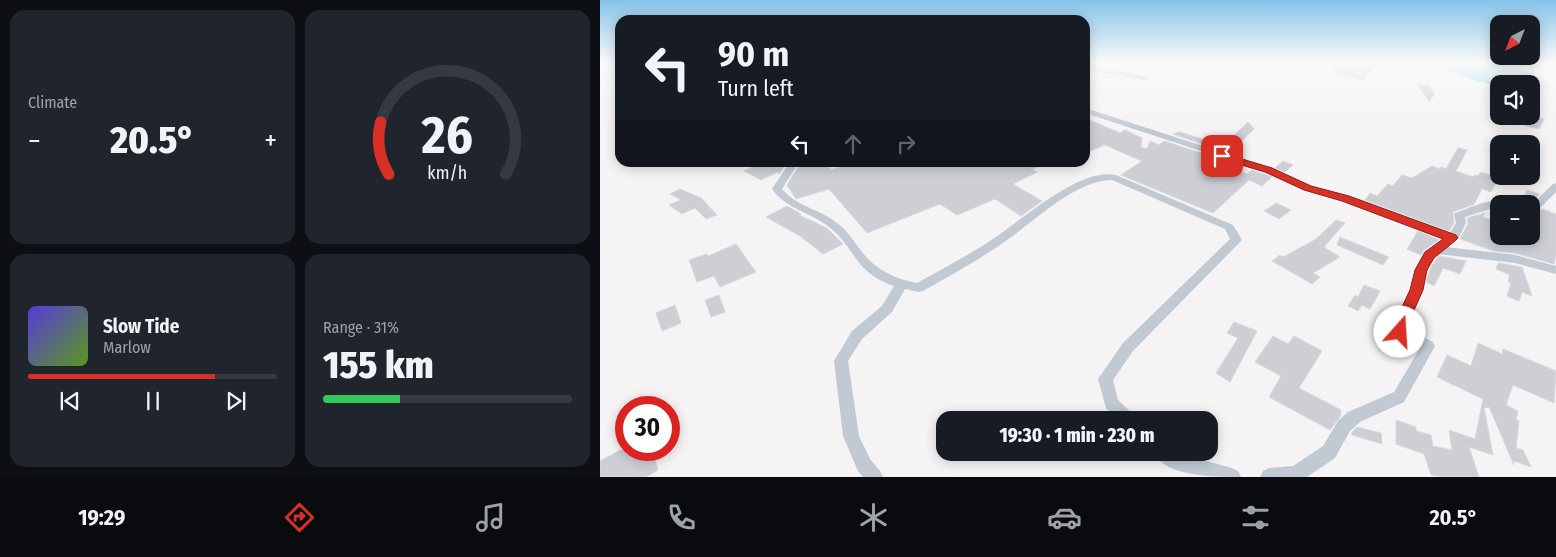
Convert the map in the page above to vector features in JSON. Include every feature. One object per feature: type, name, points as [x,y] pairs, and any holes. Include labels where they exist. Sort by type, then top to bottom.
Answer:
[{"type":"street","points":[[1090,112],[1268,170],[1308,188],[1346,198],[1452,238]]},
{"type":"street","points":[[791,167],[776,188],[783,197],[797,207],[830,221],[862,261],[876,272],[901,284],[919,288],[994,244],[1064,193],[1099,177],[1113,177],[1229,227],[1236,240],[1128,347],[1105,379],[1111,403],[1119,411]]},
{"type":"street","points":[[1540,202],[1556,186]]},
{"type":"street","points":[[1269,477],[1296,474],[1329,452],[1344,426],[1354,417],[1399,397],[1428,346],[1400,332],[1400,326],[1416,290],[1421,270],[1429,255],[1452,238],[1461,223],[1459,215],[1490,205]]},
{"type":"street","points":[[1438,250],[1515,259],[1556,270]]},
{"type":"street","points":[[874,477],[864,465],[851,436],[841,361],[857,335],[887,309],[901,284]]},
{"type":"street","points":[[1170,461],[1232,477]]},
{"type":"building","points":[[1418,85],[1429,86],[1435,94],[1429,101]]},
{"type":"building","points":[[1540,118],[1544,119],[1539,129],[1525,126],[1540,125]]},
{"type":"building","points":[[1090,120],[1120,133],[1125,130],[1142,138],[1141,147],[1147,149],[1150,141],[1159,145],[1164,141],[1222,160],[1218,163],[1247,174],[1252,170],[1272,177],[1262,186],[1249,180],[1213,213],[1121,175],[1142,161],[1105,145],[1090,151]]},
{"type":"building","points":[[1248,122],[1254,129],[1229,153],[1173,134],[1180,132],[1208,141],[1214,136],[1229,140]]},
{"type":"building","points":[[1458,148],[1467,150],[1456,171],[1473,177],[1475,175],[1478,176],[1481,172],[1490,175],[1490,185],[1495,185],[1491,192],[1482,189],[1474,204],[1453,212],[1454,223],[1449,231],[1365,200],[1370,193],[1377,196],[1388,184],[1393,186],[1402,175],[1412,178],[1432,166],[1446,169]]},
{"type":"building","points":[[1283,161],[1293,165],[1285,172],[1275,168]]},
{"type":"building","points":[[752,167],[784,167],[779,174],[778,172],[761,180],[744,171]]},
{"type":"building","points":[[798,167],[828,167],[831,170],[840,167],[1037,167],[1032,169],[1037,172],[1013,184],[1042,201],[1021,216],[995,199],[957,215],[940,204],[867,233],[829,189],[796,199],[787,185]]},
{"type":"building","points":[[680,189],[701,198],[717,215],[706,219],[695,208],[682,214],[669,205],[681,200],[670,194]]},
{"type":"building","points":[[1527,190],[1540,194],[1539,195],[1524,195]]},
{"type":"building","points":[[1276,203],[1291,210],[1279,219],[1264,211]]},
{"type":"building","points":[[787,206],[801,214],[799,215],[827,228],[843,244],[823,254],[800,236],[766,217]]},
{"type":"building","points":[[1542,209],[1556,214],[1556,255],[1554,264],[1515,253],[1494,251],[1460,239],[1468,224],[1467,218],[1485,213],[1483,217],[1490,220],[1490,245],[1540,245],[1540,211]]},
{"type":"building","points":[[1336,220],[1345,223],[1324,247],[1340,257],[1313,273],[1320,277],[1312,284],[1272,261],[1280,255],[1283,257],[1316,239]]},
{"type":"building","points":[[1418,231],[1439,240],[1424,250],[1421,255],[1407,249]]},
{"type":"building","points":[[1340,237],[1389,257],[1383,265],[1337,245]]},
{"type":"building","points":[[736,244],[756,272],[720,287],[714,276],[697,282],[689,260],[707,254],[708,256]]},
{"type":"building","points":[[1439,256],[1466,261],[1460,274],[1443,268],[1434,286],[1426,282],[1431,267]]},
{"type":"building","points":[[1498,263],[1522,267],[1532,296],[1522,292],[1519,301],[1507,296],[1511,283],[1508,282],[1510,275],[1496,269]]},
{"type":"building","points":[[1364,285],[1380,291],[1370,309],[1362,305],[1358,311],[1348,306],[1355,295],[1358,297]]},
{"type":"building","points":[[719,295],[725,312],[711,317],[705,300]]},
{"type":"building","points":[[675,305],[681,323],[662,331],[656,313]]},
{"type":"building","points":[[1234,322],[1257,331],[1230,382],[1216,373],[1238,338],[1227,333]]},
{"type":"building","points":[[1273,336],[1288,344],[1294,336],[1322,351],[1299,388],[1341,410],[1340,417],[1330,430],[1269,397],[1281,376],[1255,362]]},
{"type":"building","points":[[1478,343],[1502,354],[1503,349],[1556,371],[1554,403],[1513,385],[1506,405],[1518,411],[1516,420],[1519,421],[1516,448],[1523,450],[1531,467],[1514,461],[1514,465],[1489,407],[1484,408],[1493,455],[1469,447],[1479,477],[1431,475],[1424,454],[1396,444],[1396,420],[1416,427],[1416,431],[1431,435],[1433,446],[1452,450],[1449,430],[1475,439],[1483,399],[1437,377],[1447,355],[1471,366]]},
{"type":"building","points":[[1357,427],[1381,433],[1382,444],[1352,435],[1352,432]]},
{"type":"building","points":[[615,453],[615,461],[655,461],[658,470],[646,477],[600,477],[600,461]]},
{"type":"route","points":[[1222,156],[1268,170],[1308,188],[1346,198],[1452,238],[1429,255],[1421,270],[1416,290],[1400,326],[1400,332]]}]
